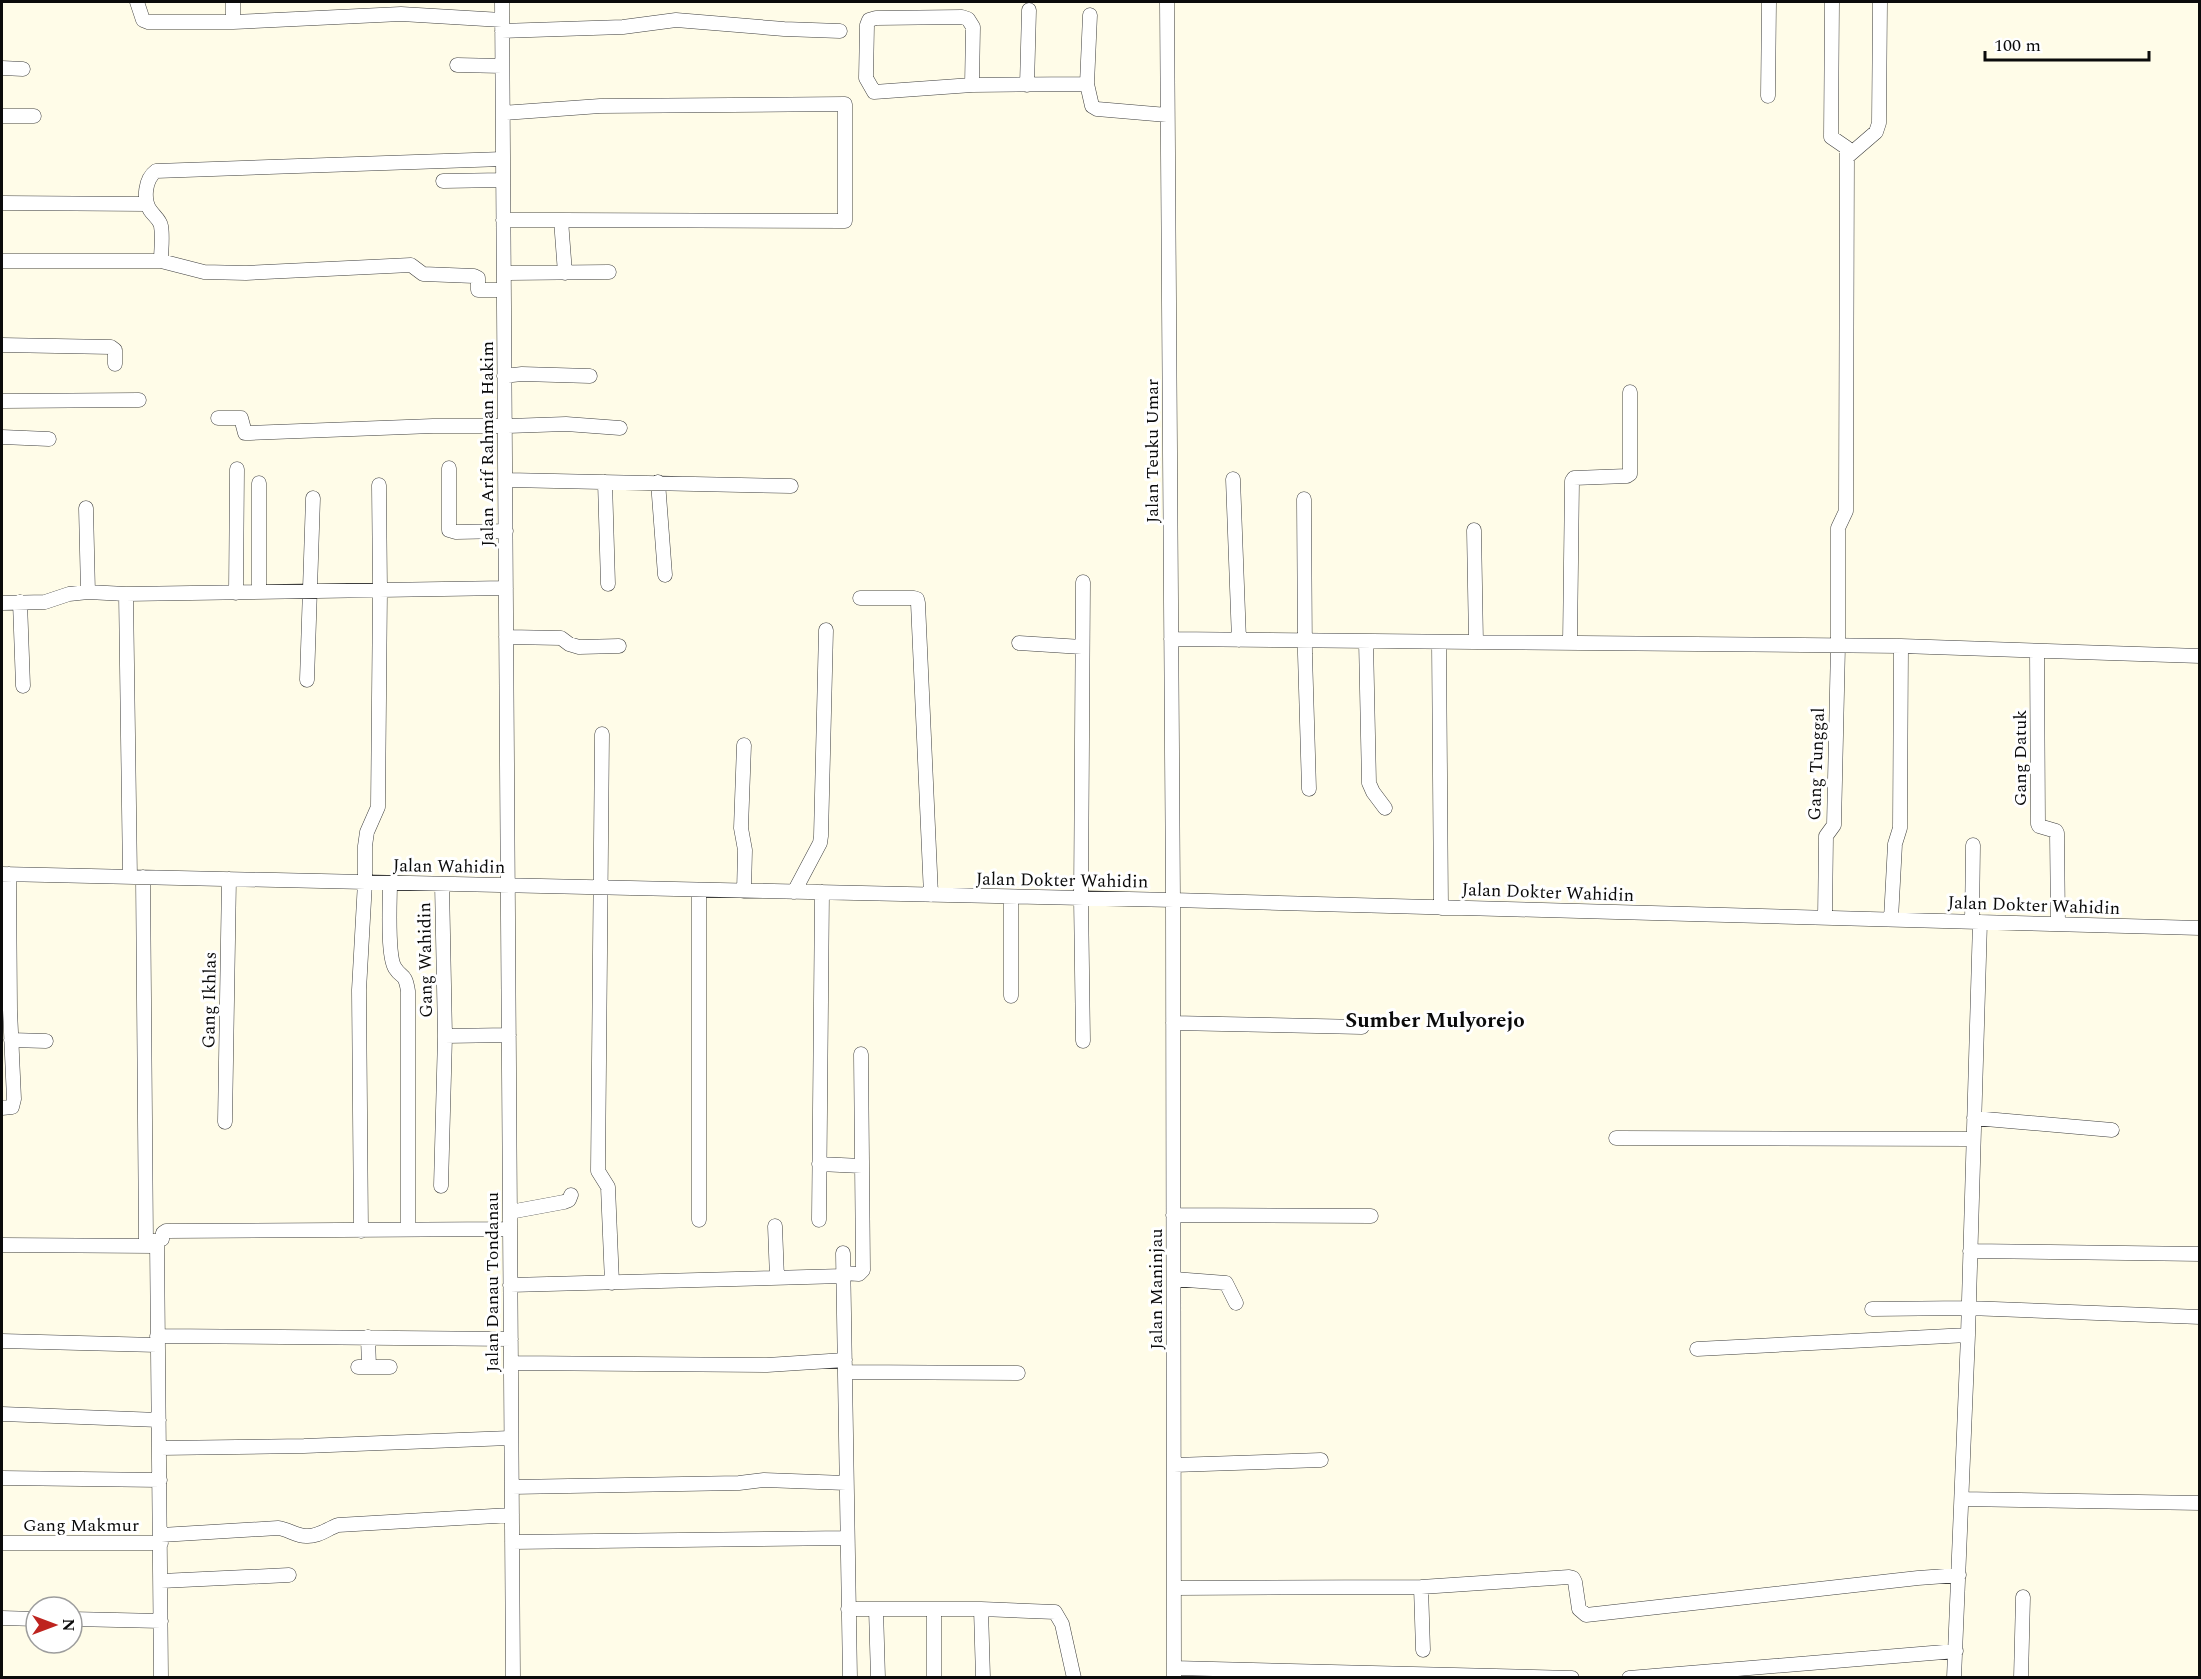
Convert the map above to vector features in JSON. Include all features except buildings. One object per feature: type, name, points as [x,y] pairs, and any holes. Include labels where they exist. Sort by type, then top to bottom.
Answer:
[{"type":"street","points":[[137,2],[143,20],[148,22],[233,22],[401,14],[502,25],[623,27],[676,20],[840,31]]},
{"type":"street","points":[[233,2],[233,22]]},
{"type":"street","name":"Jalan Arif Rahman Hakim","points":[[502,2],[508,885]]},
{"type":"street","name":"Jalan Teuku Umar","points":[[1167,2],[1173,900]]},
{"type":"street","points":[[1768,96],[1769,2]]},
{"type":"street","points":[[1832,2],[1831,137],[1846,146],[1847,157]]},
{"type":"street","points":[[1847,157],[1876,132],[1879,123],[1880,2]]},
{"type":"street","points":[[1027,85],[1029,10]]},
{"type":"street","points":[[1090,15],[1087,84],[1092,106],[1097,109],[1167,115]]},
{"type":"street","points":[[972,85],[972,27],[968,19],[962,17],[869,20],[866,78],[874,92],[972,85],[1087,84]]},
{"type":"street","points":[[457,65],[502,66]]},
{"type":"street","points":[[2,68],[23,69]]},
{"type":"street","points":[[503,113],[600,106],[717,103],[753,106],[845,104],[845,221],[503,220]]},
{"type":"street","points":[[2,116],[34,116]]},
{"type":"street","name":"Gang Tunggal","points":[[1825,918],[1826,837],[1834,825],[1838,528],[1846,511],[1847,157]]},
{"type":"street","points":[[161,261],[160,222],[147,204],[146,184],[149,176],[156,171],[503,159]]},
{"type":"street","points":[[443,181],[503,180]]},
{"type":"street","points":[[2,203],[147,204]]},
{"type":"street","points":[[561,220],[565,273]]},
{"type":"street","points":[[2,261],[161,261],[204,272],[246,273],[411,265],[423,274],[474,276],[478,278],[478,290],[504,290]]},
{"type":"street","points":[[504,273],[609,272]]},
{"type":"street","points":[[2,345],[111,347],[115,350],[115,364]]},
{"type":"street","points":[[504,376],[522,374],[590,376]]},
{"type":"street","points":[[1570,643],[1572,481],[1576,477],[1627,476],[1630,474],[1630,392]]},
{"type":"street","points":[[2,401],[139,400]]},
{"type":"street","points":[[218,418],[241,418],[245,433],[566,424],[620,428]]},
{"type":"street","points":[[2,437],[49,438]]},
{"type":"street","points":[[449,468],[449,530],[456,532],[506,531]]},
{"type":"street","points":[[236,593],[237,469]]},
{"type":"street","points":[[505,480],[791,486]]},
{"type":"street","points":[[1233,480],[1239,640]]},
{"type":"street","points":[[605,482],[608,584]]},
{"type":"street","points":[[658,482],[665,575]]},
{"type":"street","points":[[259,483],[259,591]]},
{"type":"street","points":[[361,1231],[359,990],[367,832],[378,807],[379,485]]},
{"type":"street","points":[[307,680],[313,498]]},
{"type":"street","points":[[1304,499],[1309,789]]},
{"type":"street","points":[[86,508],[88,592]]},
{"type":"street","points":[[1474,530],[1476,642]]},
{"type":"street","points":[[1083,582],[1081,898],[1083,1041]]},
{"type":"street","points":[[2,603],[45,602],[69,594],[88,592],[236,593],[506,588]]},
{"type":"street","points":[[126,594],[146,1241],[157,1243]]},
{"type":"street","points":[[860,598],[914,598],[918,603],[931,895]]},
{"type":"street","points":[[20,602],[22,686]]},
{"type":"street","points":[[794,892],[820,843],[821,836],[826,630]]},
{"type":"street","points":[[506,637],[561,638],[569,644],[579,646],[619,646]]},
{"type":"street","points":[[1171,639],[1901,646],[2199,656]]},
{"type":"street","points":[[1366,641],[1369,783],[1385,808]]},
{"type":"street","points":[[1439,642],[1441,908]]},
{"type":"street","points":[[1018,643],[1082,647]]},
{"type":"street","points":[[1891,919],[1895,844],[1900,828],[1901,646]]},
{"type":"street","name":"Gang Datuk","points":[[2037,651],[2038,824],[2057,833],[2058,924]]},
{"type":"street","points":[[602,734],[598,1171],[608,1187],[612,1282]]},
{"type":"street","points":[[744,745],[741,828],[745,850],[744,891]]},
{"type":"street","points":[[1954,1677],[1974,1118],[1976,922],[1973,844]]},
{"type":"street","points":[[2,1108],[13,1105],[12,1040],[6,1010],[5,874]]},
{"type":"street","name":"Jalan Wahidin","points":[[5,874],[896,894]]},
{"type":"street","name":"Gang Ikhlas","points":[[225,1122],[229,879]]},
{"type":"street","points":[[390,883],[391,948],[394,968],[406,979],[408,991],[408,1230]]},
{"type":"street","name":"Gang Wahidin","points":[[441,1186],[445,1036],[442,884]]},
{"type":"street","name":"Jalan Danau Tondanau","points":[[508,885],[513,1677]]},
{"type":"street","points":[[699,890],[699,1220]]},
{"type":"street","points":[[819,1220],[822,892]]},
{"type":"street","name":"Jalan Dokter Wahidin","points":[[896,894],[2199,928]]},
{"type":"street","points":[[1011,897],[1011,996]]},
{"type":"street","name":"Jalan Maninjau","points":[[1173,900],[1174,1673]]},
{"type":"street","points":[[1173,1023],[1362,1027]]},
{"type":"street","name":"Gang Wahidin","points":[[445,1036],[509,1035]]},
{"type":"street","points":[[12,1040],[46,1041]]},
{"type":"street","points":[[510,1285],[859,1274],[863,1270],[861,1054]]},
{"type":"street","points":[[1974,1118],[2112,1130]]},
{"type":"street","points":[[1616,1138],[1973,1139]]},
{"type":"street","points":[[819,1164],[862,1166]]},
{"type":"street","points":[[510,1212],[564,1202],[570,1200],[571,1195]]},
{"type":"street","points":[[1173,1215],[1371,1216]]},
{"type":"street","points":[[776,1226],[777,1278]]},
{"type":"street","points":[[2,1245],[157,1243],[166,1231],[510,1229]]},
{"type":"street","points":[[157,1243],[162,1677]]},
{"type":"street","points":[[1970,1251],[2199,1254]]},
{"type":"street","points":[[843,1253],[850,1677]]},
{"type":"street","points":[[1174,1279],[1226,1284],[1236,1303]]},
{"type":"street","points":[[1872,1309],[1968,1308],[2199,1317]]},
{"type":"street","points":[[1697,1349],[1968,1335]]},
{"type":"street","points":[[368,1337],[364,1367],[390,1367]]},
{"type":"street","points":[[2,1341],[368,1337],[511,1339]]},
{"type":"street","points":[[511,1363],[845,1366],[1018,1373]]},
{"type":"street","points":[[2,1414],[159,1420]]},
{"type":"street","points":[[160,1448],[304,1446],[512,1438]]},
{"type":"street","points":[[1174,1465],[1321,1460]]},
{"type":"street","points":[[2,1478],[160,1480]]},
{"type":"street","points":[[512,1487],[739,1484],[764,1480],[846,1484]]},
{"type":"street","points":[[1962,1499],[2199,1503]]},
{"type":"street","name":"Gang Makmur","points":[[2,1543],[161,1539],[278,1528],[305,1536],[320,1534],[338,1525],[512,1515]]},
{"type":"street","points":[[512,1542],[847,1538]]},
{"type":"street","points":[[161,1581],[289,1575]]},
{"type":"street","points":[[1174,1588],[1421,1587],[1569,1577],[1575,1582],[1579,1609],[1586,1615],[1959,1575]]},
{"type":"street","points":[[1421,1587],[1423,1650]]},
{"type":"street","points":[[2021,1677],[2023,1597]]},
{"type":"street","points":[[848,1609],[981,1609],[1055,1612],[1061,1618],[1074,1677]]},
{"type":"street","points":[[876,1609],[878,1677]]},
{"type":"street","points":[[934,1609],[934,1677]]},
{"type":"street","points":[[981,1609],[983,1677]]},
{"type":"street","points":[[2,1618],[24,1619]]},
{"type":"street","points":[[84,1619],[161,1621]]},
{"type":"street","points":[[1629,1677],[1956,1651]]},
{"type":"street","points":[[1174,1673],[1572,1677]]},
{"type":"district","name":"Sumber Mulyorejo","points":[[1435,1020]]}]
